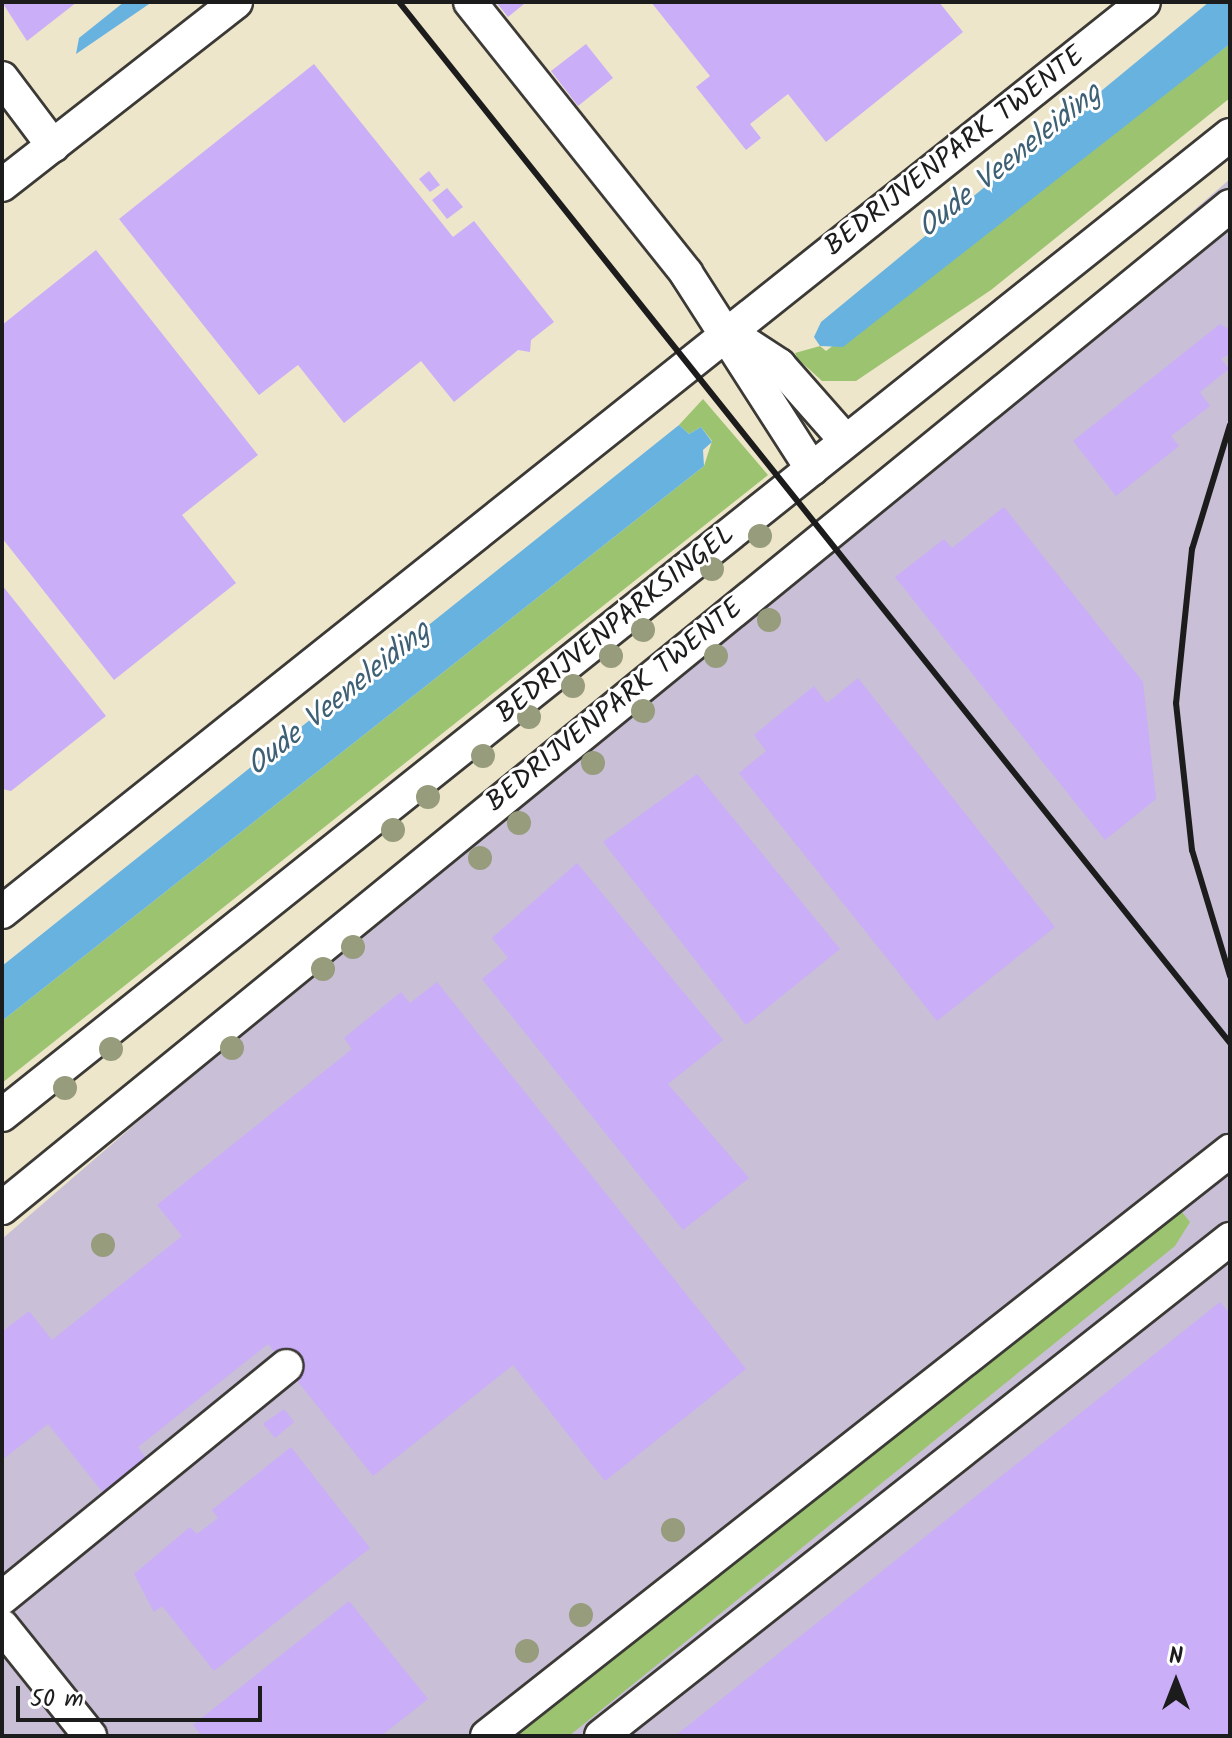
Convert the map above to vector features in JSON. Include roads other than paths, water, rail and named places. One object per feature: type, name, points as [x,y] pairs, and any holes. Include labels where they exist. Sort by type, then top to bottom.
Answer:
[{"type":"street","points":[[2,185],[236,2]]},
{"type":"street","points":[[470,2],[728,331],[754,386],[812,469]]},
{"type":"street","name":"BEDRIJVENPARK TWENTE","points":[[2,912],[1144,2]]},
{"type":"street","points":[[2,78],[53,146]]},
{"type":"street","name":"BEDRIJVENPARKSINGEL","points":[[2,1115],[1230,135]]},
{"type":"street","name":"BEDRIJVENPARK TWENTE","points":[[2,1208],[1230,206]]},
{"type":"street","points":[[728,331],[779,365],[846,441]]},
{"type":"street","points":[[487,1736],[1230,1151]]},
{"type":"street","points":[[601,1736],[1230,1239]]},
{"type":"street","points":[[2,1598],[286,1366]]},
{"type":"street","points":[[2,1626],[90,1736]]},
{"type":"water","points":[[124,2],[152,2],[76,54],[79,38]]},
{"type":"water","points":[[1209,2],[1230,2],[1230,44],[843,347],[820,346],[814,337],[821,322]]},
{"type":"water","name":"Oude Veeneleiding","points":[[679,425],[689,434],[701,427],[712,442],[703,450],[704,466],[2,1021],[2,966]]},
{"type":"railway","points":[[399,2],[1230,1043]]},
{"type":"railway","points":[[1230,425],[1192,549],[1176,703],[1192,850],[1230,976]]}]
